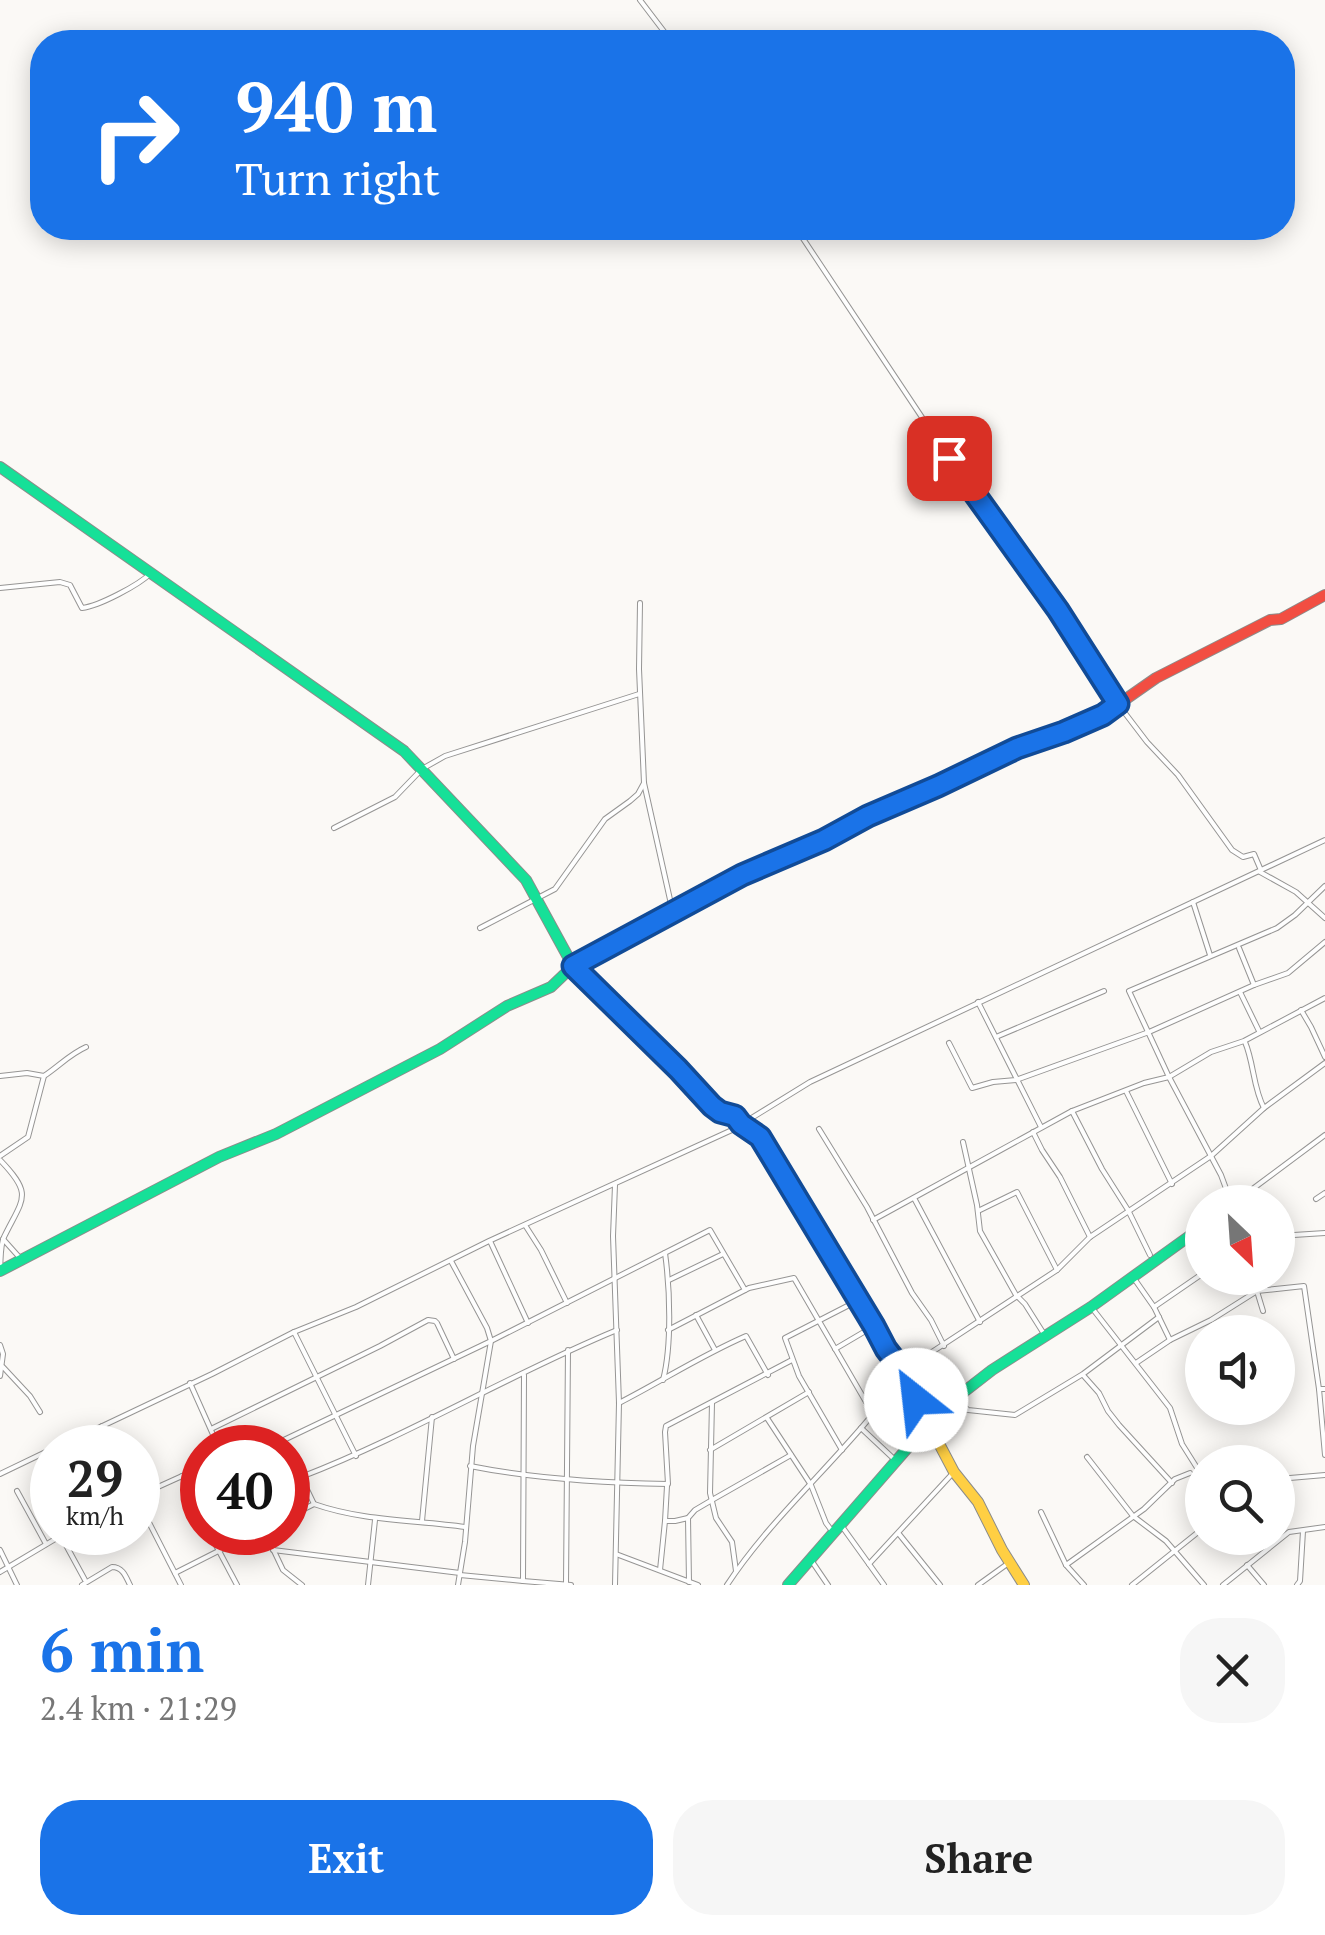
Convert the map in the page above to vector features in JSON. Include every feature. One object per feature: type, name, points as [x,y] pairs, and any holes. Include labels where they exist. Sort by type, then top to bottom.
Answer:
[{"type":"street","points":[[640,0],[663,30]]},
{"type":"street","points":[[804,240],[949,458],[1147,742],[1178,774],[1232,850],[1242,857],[1254,854],[1259,870],[1296,892],[1325,918]]},
{"type":"street","points":[[0,466],[404,750],[526,880],[573,966],[712,1106],[735,1116],[760,1137],[886,1349],[903,1371],[954,1472],[978,1502],[1024,1585]]},
{"type":"street","points":[[0,588],[60,582],[70,585],[82,608],[96,606],[144,580],[151,572]]},
{"type":"street","points":[[86,1047],[70,1054],[44,1076],[28,1136],[0,1158],[20,1184],[23,1197],[3,1239],[0,1270],[440,1048],[508,1006],[551,987],[573,966],[756,869],[1017,748],[1103,715],[1156,678],[1325,595]]},
{"type":"street","points":[[640,603],[639,694],[644,784],[673,913]]},
{"type":"street","points":[[334,828],[395,797],[422,770],[445,756],[639,694]]},
{"type":"street","points":[[480,928],[555,889],[605,819],[630,802],[644,784]]},
{"type":"street","points":[[104,1425],[294,1332],[616,1185],[756,1117],[810,1082],[1325,840]]},
{"type":"street","points":[[1225,1185],[1129,992],[1277,928],[1325,886]]},
{"type":"street","points":[[1193,902],[1211,956]]},
{"type":"street","points":[[949,1043],[972,1088],[1016,1080],[1149,1032],[1288,973],[1325,942]]},
{"type":"street","points":[[1238,946],[1254,985]]},
{"type":"street","points":[[996,1037],[1104,992]]},
{"type":"street","points":[[1240,992],[1260,1031]]},
{"type":"street","points":[[872,1220],[1072,1110],[1169,1077],[1211,1052],[1244,1041],[1325,998]]},
{"type":"street","points":[[978,1002],[1041,1127]]},
{"type":"street","points":[[903,1371],[1057,1270],[1090,1237],[1211,1156],[1325,1060],[1300,1010]]},
{"type":"street","points":[[1244,1041],[1264,1108]]},
{"type":"street","points":[[0,1076],[44,1076]]},
{"type":"street","points":[[1126,1091],[1172,1184]]},
{"type":"street","points":[[1072,1110],[1150,1255]]},
{"type":"street","points":[[818,1129],[944,1346]]},
{"type":"street","points":[[1033,1132],[1090,1237]]},
{"type":"street","points":[[1256,1185],[1325,1135]]},
{"type":"street","points":[[962,1142],[980,1231],[1016,1295],[1044,1334]]},
{"type":"street","points":[[616,1185],[616,1585]]},
{"type":"street","points":[[978,1211],[1016,1192],[1057,1270]]},
{"type":"street","points":[[1316,1199],[1325,1193]]},
{"type":"street","points":[[914,1197],[980,1322]]},
{"type":"street","points":[[525,1225],[542,1250],[567,1303]]},
{"type":"street","points":[[310,1427],[710,1230],[745,1290]]},
{"type":"street","points":[[1295,1235],[1325,1233]]},
{"type":"street","points":[[3,1239],[22,1260]]},
{"type":"street","points":[[788,1585],[956,1398],[1185,1240]]},
{"type":"street","points":[[490,1241],[528,1323]]},
{"type":"street","points":[[663,1380],[669,1280],[665,1253]]},
{"type":"street","points":[[669,1280],[724,1254]]},
{"type":"street","points":[[451,1261],[491,1341],[470,1466],[458,1585]]},
{"type":"street","points":[[668,1330],[745,1290],[794,1278],[873,1414],[727,1585]]},
{"type":"street","points":[[1133,1278],[1154,1307],[1170,1340]]},
{"type":"street","points":[[1154,1307],[1185,1286]]},
{"type":"street","points":[[1295,1287],[1304,1286],[1322,1389],[1325,1455]]},
{"type":"street","points":[[1136,1363],[1251,1295]]},
{"type":"street","points":[[1258,1295],[1263,1311]]},
{"type":"street","points":[[843,1451],[798,1376],[785,1338],[859,1300]]},
{"type":"street","points":[[1091,1306],[1170,1408],[1185,1448]]},
{"type":"street","points":[[696,1315],[715,1350]]},
{"type":"street","points":[[956,1398],[968,1410],[1015,1415],[1083,1374],[1159,1317]]},
{"type":"street","points":[[219,1425],[428,1320],[437,1323],[454,1359]]},
{"type":"street","points":[[835,1349],[874,1326]]},
{"type":"street","points":[[314,1504],[302,1477],[356,1456],[568,1350],[617,1330]]},
{"type":"street","points":[[294,1332],[356,1456]]},
{"type":"street","points":[[619,1402],[746,1336],[768,1375]]},
{"type":"street","points":[[0,1345],[0,1376]]},
{"type":"street","points":[[310,1554],[523,1582],[568,1584],[568,1350]]},
{"type":"street","points":[[660,1570],[668,1484],[666,1426],[792,1360]]},
{"type":"street","points":[[2,1367],[40,1412]]},
{"type":"street","points":[[523,1582],[524,1373]]},
{"type":"street","points":[[1083,1374],[1119,1425],[1172,1483]]},
{"type":"street","points":[[190,1383],[209,1425]]},
{"type":"street","points":[[710,1450],[809,1392]]},
{"type":"street","points":[[712,1403],[712,1500],[716,1518],[732,1542],[736,1572]]},
{"type":"street","points":[[422,1521],[432,1417]]},
{"type":"street","points":[[767,1418],[812,1486],[826,1523],[837,1529],[884,1585]]},
{"type":"street","points":[[862,1428],[896,1461]]},
{"type":"street","points":[[665,1521],[688,1518],[791,1455]]},
{"type":"street","points":[[1087,1457],[1134,1515],[1166,1542],[1204,1585]]},
{"type":"street","points":[[0,1474],[30,1460]]},
{"type":"street","points":[[470,1466],[524,1476],[668,1484]]},
{"type":"street","points":[[869,1564],[954,1472]]},
{"type":"street","points":[[1066,1566],[1185,1475]]},
{"type":"street","points":[[1295,1478],[1325,1475]]},
{"type":"street","points":[[17,1491],[30,1515]]},
{"type":"street","points":[[310,1506],[466,1528]]},
{"type":"street","points":[[1042,1512],[1066,1566],[1084,1585]]},
{"type":"street","points":[[368,1585],[376,1518]]},
{"type":"street","points":[[688,1518],[689,1582]]},
{"type":"street","points":[[1224,1585],[1289,1532],[1325,1526]]},
{"type":"street","points":[[1297,1585],[1304,1529]]},
{"type":"street","points":[[898,1532],[940,1585]]},
{"type":"street","points":[[160,1543],[181,1585]]},
{"type":"street","points":[[1132,1585],[1185,1543]]},
{"type":"street","points":[[0,1550],[16,1585]]},
{"type":"street","points":[[0,1572],[30,1554]]},
{"type":"street","points":[[616,1554],[698,1585]]},
{"type":"street","points":[[70,1555],[84,1583],[116,1567],[130,1585]]},
{"type":"street","points":[[175,1573],[213,1555]]},
{"type":"street","points":[[221,1555],[237,1585]]},
{"type":"street","points":[[276,1555],[283,1570],[302,1585]]},
{"type":"street","points":[[811,1560],[828,1585]]},
{"type":"street","points":[[978,1585],[1010,1562]]},
{"type":"street","points":[[1247,1565],[1264,1585]]},
{"type":"traffic: fast","points":[[0,467],[404,751],[526,880],[573,966],[714,1109],[735,1116],[741,1125],[760,1137],[865,1311]]},
{"type":"traffic: fast","points":[[0,1271],[219,1157],[276,1134],[440,1049],[507,1006],[551,987],[573,966],[598,951],[742,875],[916,796]]},
{"type":"traffic: fast","points":[[788,1585],[956,1398],[1185,1239]]},
{"type":"traffic: slow","points":[[865,1311],[903,1371],[954,1472],[978,1502],[1024,1585]]},
{"type":"traffic: jam","points":[[916,796],[1017,748],[1103,715],[1156,678],[1325,595]]},
{"type":"route","points":[[916,1400],[903,1371],[886,1349],[760,1137],[735,1116],[712,1106],[573,966],[742,875],[1017,748],[1103,715],[1118,704],[1058,610],[949,458]]}]
